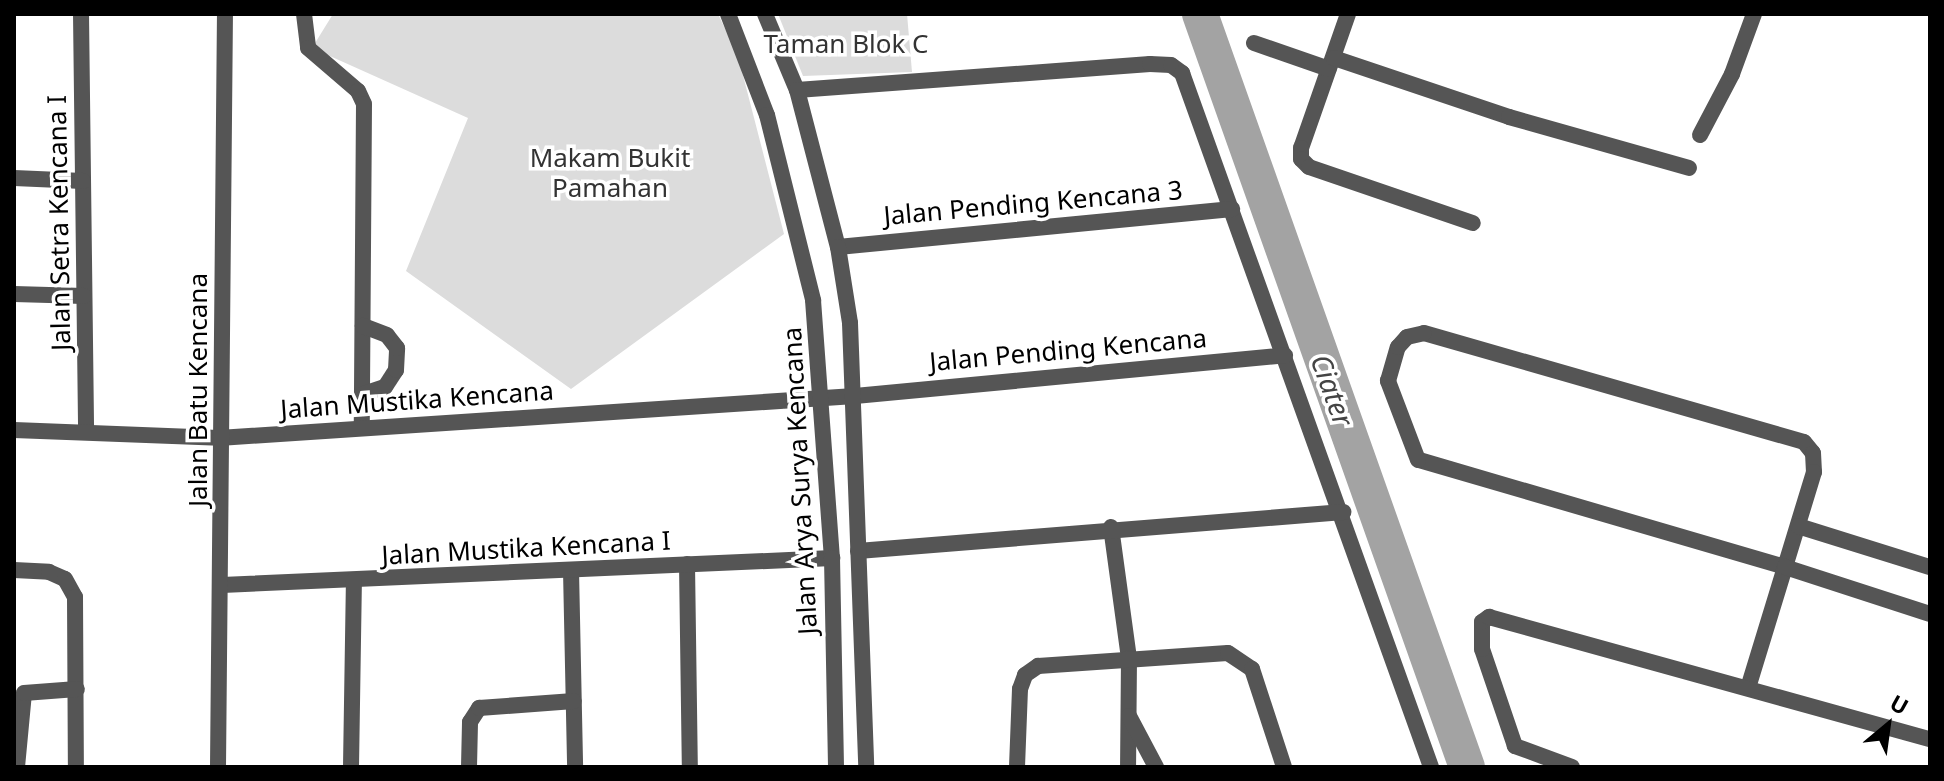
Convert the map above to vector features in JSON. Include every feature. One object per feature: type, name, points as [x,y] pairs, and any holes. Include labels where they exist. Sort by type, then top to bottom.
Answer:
[{"type":"street","name":"Jalan Setra Kencana I","points":[[81,14],[86,432]]},
{"type":"street","name":"Jalan Batu Kencana","points":[[218,767],[225,14]]},
{"type":"street","points":[[304,14],[302,25],[308,48],[358,91],[364,104],[362,428]]},
{"type":"street","name":"Jalan Arya Surya Kencana","points":[[728,14],[767,115],[802,251],[823,395],[832,558],[836,767]]},
{"type":"street","name":"Jalan Arya Surya Kencana","points":[[765,14],[797,90],[838,247],[855,396],[866,767]]},
{"type":"street","points":[[1348,14],[1301,159],[1309,167],[1473,223]]},
{"type":"street","points":[[1700,135],[1732,74],[1754,14]]},
{"type":"street","points":[[1254,43],[1689,168]]},
{"type":"street","points":[[797,90],[1150,64],[1171,65],[1182,73],[1343,512],[1431,767]]},
{"type":"street","points":[[14,178],[83,181]]},
{"type":"street","name":"Jalan Pending Kencana 3","points":[[838,247],[1232,209]]},
{"type":"street","points":[[14,294],[84,296]]},
{"type":"street","points":[[363,326],[387,335],[397,348],[396,370],[385,387],[363,394]]},
{"type":"street","points":[[1748,688],[1785,567],[1798,526],[1814,472],[1813,453],[1804,442],[1424,333],[1407,337],[1390,360],[1388,381],[1411,453],[1427,466],[1785,567],[1930,614]]},
{"type":"street","name":"Jalan Pending Kencana","points":[[823,395],[855,396],[1285,355]]},
{"type":"street","name":"Jalan Mustika Kencana","points":[[14,430],[219,438],[823,395]]},
{"type":"street","points":[[858,551],[1111,527],[1343,512]]},
{"type":"street","points":[[1798,526],[1930,567]]},
{"type":"street","points":[[1111,527],[1129,658],[1128,767]]},
{"type":"street","name":"Jalan Mustika Kencana I","points":[[222,585],[832,558]]},
{"type":"street","points":[[687,564],[690,767]]},
{"type":"street","points":[[14,570],[49,572],[65,579],[75,597],[76,767]]},
{"type":"street","points":[[571,570],[575,767]]},
{"type":"street","points":[[351,767],[354,580]]},
{"type":"street","points":[[1572,767],[1515,746],[1482,649],[1482,622],[1489,617],[1930,739]]},
{"type":"street","points":[[1017,767],[1020,689],[1025,675],[1038,666],[1228,653],[1242,657],[1252,669],[1284,767]]},
{"type":"street","points":[[17,767],[24,693],[77,689]]},
{"type":"street","points":[[469,767],[470,722],[479,708],[574,701]]},
{"type":"street","points":[[1129,716],[1156,767]]},
{"type":"green space","name":"Makam Bukit Pamahan","points":[[333,14],[718,14],[738,56],[784,234],[571,389],[406,271],[468,118],[312,48]]},
{"type":"green space","name":"Taman Blok C","points":[[778,14],[907,14],[912,72],[803,76]]},
{"type":"waterway","name":"Ciater","points":[[1200,14],[1467,767]]}]
